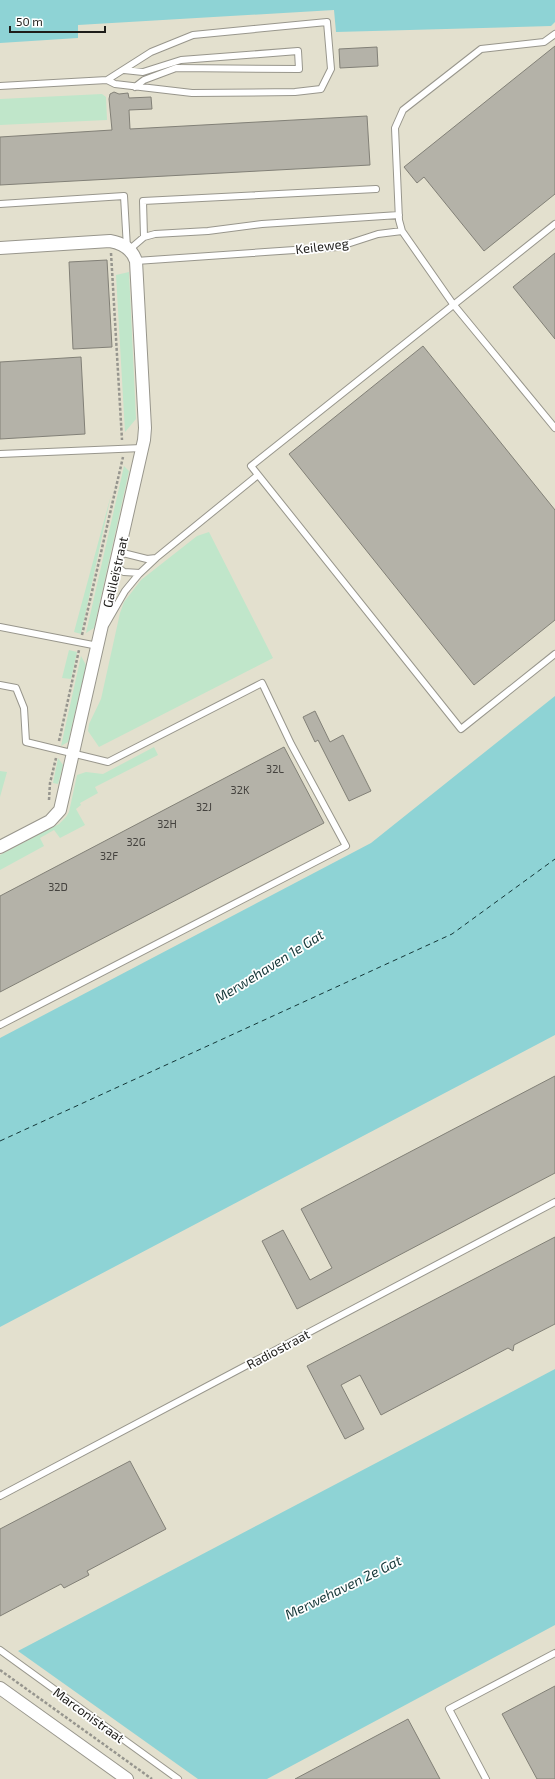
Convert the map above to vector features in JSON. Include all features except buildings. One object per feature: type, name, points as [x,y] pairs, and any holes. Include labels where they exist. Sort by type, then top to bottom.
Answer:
[{"type":"street","points":[[0,248],[110,241],[128,249],[134,254],[136,261]]},
{"type":"street","name":"Galileïstraat","points":[[0,847],[47,822],[60,810],[73,754],[116,566],[145,428],[136,261]]},
{"type":"street","points":[[0,1688],[127,1779]]},
{"type":"lane","points":[[0,86],[107,80],[151,52],[193,35],[327,22],[331,69],[321,89],[295,92],[192,93],[115,84],[107,80]]},
{"type":"lane","points":[[555,34],[544,42],[481,49],[403,110],[395,128],[399,215],[402,231],[453,304],[555,428]]},
{"type":"lane","points":[[124,70],[143,72],[181,60],[298,51],[299,69],[176,68],[144,80],[135,87]]},
{"type":"lane","points":[[144,237],[143,201],[376,188]]},
{"type":"lane","points":[[0,204],[124,196],[128,249]]},
{"type":"lane","points":[[128,249],[144,237],[155,234],[208,231],[262,224],[399,215]]},
{"type":"lane","points":[[555,224],[251,466],[461,728],[555,654]]},
{"type":"lane","name":"Keileweg","points":[[136,261],[338,247],[378,234],[402,231]]},
{"type":"lane","points":[[0,454],[142,448]]},
{"type":"lane","points":[[101,633],[125,591],[140,573],[156,558],[258,475]]},
{"type":"lane","points":[[119,552],[146,559],[156,558]]},
{"type":"lane","points":[[116,566],[124,572],[140,573]]},
{"type":"lane","points":[[0,627],[98,646]]},
{"type":"lane","points":[[0,686],[16,688],[24,708],[26,742],[108,762],[262,683],[291,744],[346,846],[0,1025]]},
{"type":"lane","name":"Radiostraat","points":[[0,1496],[555,1202]]},
{"type":"lane","name":"Marconistraat","points":[[0,1650],[178,1779]]},
{"type":"lane","points":[[486,1779],[449,1710],[555,1653]]},
{"type":"path","points":[[110,241],[122,444]]},
{"type":"path","points":[[82,637],[122,464],[122,451]]},
{"type":"path","points":[[47,822],[50,783],[80,644]]},
{"type":"path","name":"Marconistraat","points":[[0,1670],[152,1779]]},
{"type":"shaded area","points":[[0,0],[555,0],[555,1779],[0,1779]]},
{"type":"green space","points":[[102,94],[106,97],[107,120],[0,125],[0,99]]},
{"type":"green space","points":[[129,272],[136,419],[125,432],[116,275]]},
{"type":"green space","points":[[124,466],[129,471],[94,628],[86,633]]},
{"type":"green space","points":[[111,495],[81,634],[74,632]]},
{"type":"green space","points":[[209,532],[273,658],[99,747],[88,731],[89,724],[101,699],[120,613],[124,602],[141,580],[197,536]]},
{"type":"green space","points":[[69,650],[77,652],[71,679],[62,678]]},
{"type":"green space","points":[[81,656],[86,665],[68,742],[61,746]]},
{"type":"green space","points":[[154,747],[158,755],[95,787],[98,793],[80,803],[81,805],[76,809],[85,825],[60,838],[54,830],[40,838],[44,846],[0,870],[0,855],[59,824],[66,817],[69,812],[77,775],[86,772],[103,774]]},
{"type":"green space","points":[[58,758],[63,765],[58,784],[53,783]]},
{"type":"green space","points":[[0,771],[7,772],[0,797]]},
{"type":"water","points":[[0,0],[555,0],[555,22],[551,26],[336,32],[334,10],[78,25],[78,38],[0,43]]},
{"type":"water","name":"Merwehaven 1e Gat","points":[[555,696],[555,1035],[0,1327],[0,1038],[371,843]]},
{"type":"water","name":"Merwehaven 2e Gat","points":[[555,1369],[555,1625],[267,1779],[198,1779],[18,1651]]},
{"type":"ferry route","points":[[0,1141],[452,934],[555,859]]}]
